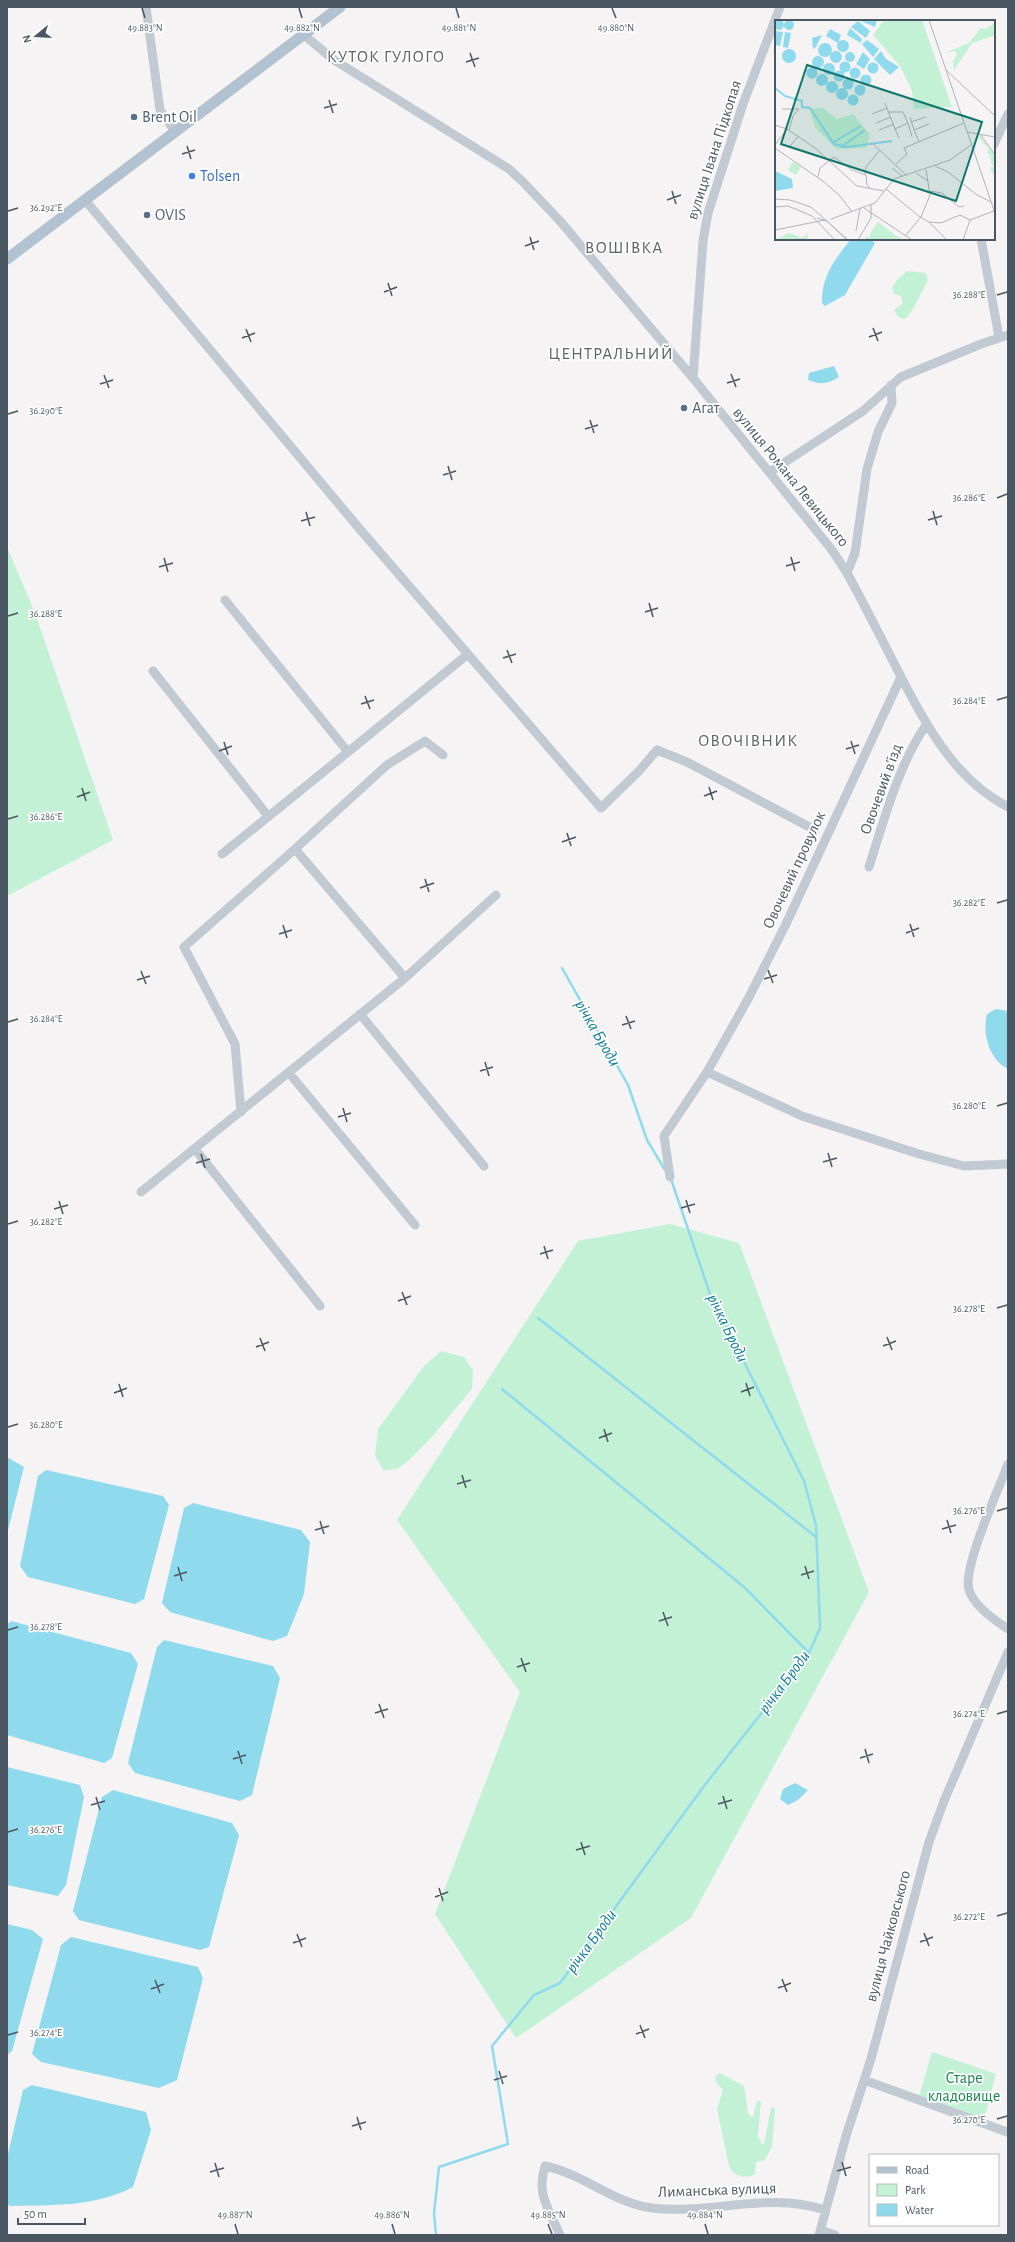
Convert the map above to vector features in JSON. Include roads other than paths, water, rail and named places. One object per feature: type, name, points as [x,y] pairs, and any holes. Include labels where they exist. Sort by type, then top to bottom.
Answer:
[{"type":"main road","points":[[7,259],[340,7]]},
{"type":"street","points":[[146,7],[160,110],[175,132]]},
{"type":"street","name":"вулиця Івана Підкопая","points":[[775,20],[780,7]]},
{"type":"street","name":"вулиця Івана Підкопая","points":[[693,378],[703,241],[709,206],[743,104],[775,20]]},
{"type":"street","name":"вулиця Романа Левицького","points":[[304,35],[334,60],[509,169],[560,221],[693,378],[832,550],[847,573],[926,725],[952,762],[994,800],[1008,807]]},
{"type":"street","points":[[995,142],[1008,114]]},
{"type":"street","points":[[86,200],[354,521],[601,808],[639,771],[657,750],[687,762],[815,830]]},
{"type":"street","points":[[770,472],[863,411],[901,377],[1004,336],[981,240]]},
{"type":"street","points":[[847,573],[855,553],[867,469],[878,432],[892,403],[890,386]]},
{"type":"street","points":[[225,600],[348,752]]},
{"type":"street","points":[[222,854],[468,654]]},
{"type":"street","points":[[153,671],[268,816]]},
{"type":"street","name":"Овочевий провулок","points":[[670,1177],[664,1136],[707,1072],[786,924],[901,677]]},
{"type":"street","name":"Овочевий в'їзд","points":[[869,867],[914,742],[926,725]]},
{"type":"street","points":[[241,1112],[236,1044],[184,948],[387,765],[425,741],[443,755]]},
{"type":"street","points":[[295,849],[405,978]]},
{"type":"street","points":[[141,1192],[405,978],[496,896]]},
{"type":"street","points":[[360,1014],[484,1166]]},
{"type":"street","points":[[707,1072],[802,1116],[919,1154],[964,1166],[1008,1164]]},
{"type":"street","points":[[288,1073],[415,1225]]},
{"type":"street","points":[[195,1149],[320,1306]]},
{"type":"street","points":[[1008,1464],[974,1555],[968,1586],[970,1593],[978,1604],[1008,1629]]},
{"type":"street","name":"вулиця Чайковського","points":[[820,2233],[825,2210],[864,2080],[929,1842],[944,1802],[1008,1652]]},
{"type":"street","points":[[864,2080],[1007,2132]]},
{"type":"street","name":"Лиманська вулиця","points":[[560,2235],[541,2192],[541,2182],[546,2166],[570,2172],[615,2197],[647,2207],[673,2209],[785,2202],[825,2210]]},
{"type":"street","points":[[820,2233],[835,2235]]},
{"type":"water","points":[[850,240],[871,240],[875,243],[845,295],[825,306],[822,303],[824,285],[830,269]]},
{"type":"water","points":[[834,366],[839,377],[828,382],[820,383],[808,380],[809,373]]},
{"type":"water","points":[[996,1009],[1008,1011],[1008,1069],[1001,1065],[996,1059],[988,1045],[986,1038],[987,1014]]},
{"type":"water","points":[[7,1457],[24,1467],[7,1534]]},
{"type":"water","points":[[46,1470],[163,1496],[169,1505],[144,1599],[135,1604],[28,1577],[20,1566],[38,1476]]},
{"type":"water","points":[[193,1503],[301,1530],[310,1542],[304,1594],[287,1636],[273,1641],[170,1612],[162,1603],[184,1508]]},
{"type":"water","points":[[11,1621],[131,1653],[138,1664],[112,1758],[104,1763],[7,1735],[7,1625]]},
{"type":"water","points":[[164,1640],[273,1666],[280,1678],[252,1795],[240,1801],[135,1773],[128,1763],[157,1647]]},
{"type":"water","points":[[7,1767],[80,1785],[84,1797],[66,1885],[58,1896],[7,1885]]},
{"type":"water","points":[[795,1783],[808,1790],[798,1800],[788,1805],[780,1799],[783,1789]]},
{"type":"water","points":[[113,1790],[232,1823],[239,1835],[209,1947],[200,1950],[79,1920],[73,1911],[102,1797]]},
{"type":"water","points":[[7,1924],[32,1930],[43,1939],[12,2051],[7,2055]]},
{"type":"water","points":[[71,1937],[198,1967],[203,1978],[177,2080],[159,2088],[41,2062],[32,2054],[61,1945]]},
{"type":"water","points":[[32,2085],[146,2112],[151,2130],[133,2187],[119,2194],[89,2202],[10,2206],[7,2204],[7,2158],[23,2090]]},
{"type":"waterway","name":"річка Броди","points":[[562,968],[628,1085],[647,1140],[665,1170]]},
{"type":"waterway","name":"річка Броди","points":[[436,2235],[434,2213],[439,2167],[508,2144],[492,2046],[534,1995],[560,1983],[704,1786],[809,1653],[820,1628],[816,1525],[804,1481],[710,1294],[671,1179]]},
{"type":"waterway","points":[[538,1318],[816,1537]]},
{"type":"waterway","points":[[502,1389],[744,1587],[809,1653]]},
{"type":"place","name":"Brent Oil","points":[[134,117]]},
{"type":"place","name":"Tolsen","points":[[192,176]]},
{"type":"place","name":"OVIS","points":[[147,215]]},
{"type":"place","name":"Агат","points":[[684,408]]},
{"type":"district","name":"КУТОК ГУЛОГО","points":[[386,56]]},
{"type":"district","name":"ВОШІВКА","points":[[624,247]]},
{"type":"district","name":"ЦЕНТРАЛЬНИЙ","points":[[611,353]]},
{"type":"district","name":"ОВОЧІВНИК","points":[[748,740]]},
{"type":"park label","name":"Старе кладовище","points":[[964,2087]]}]
